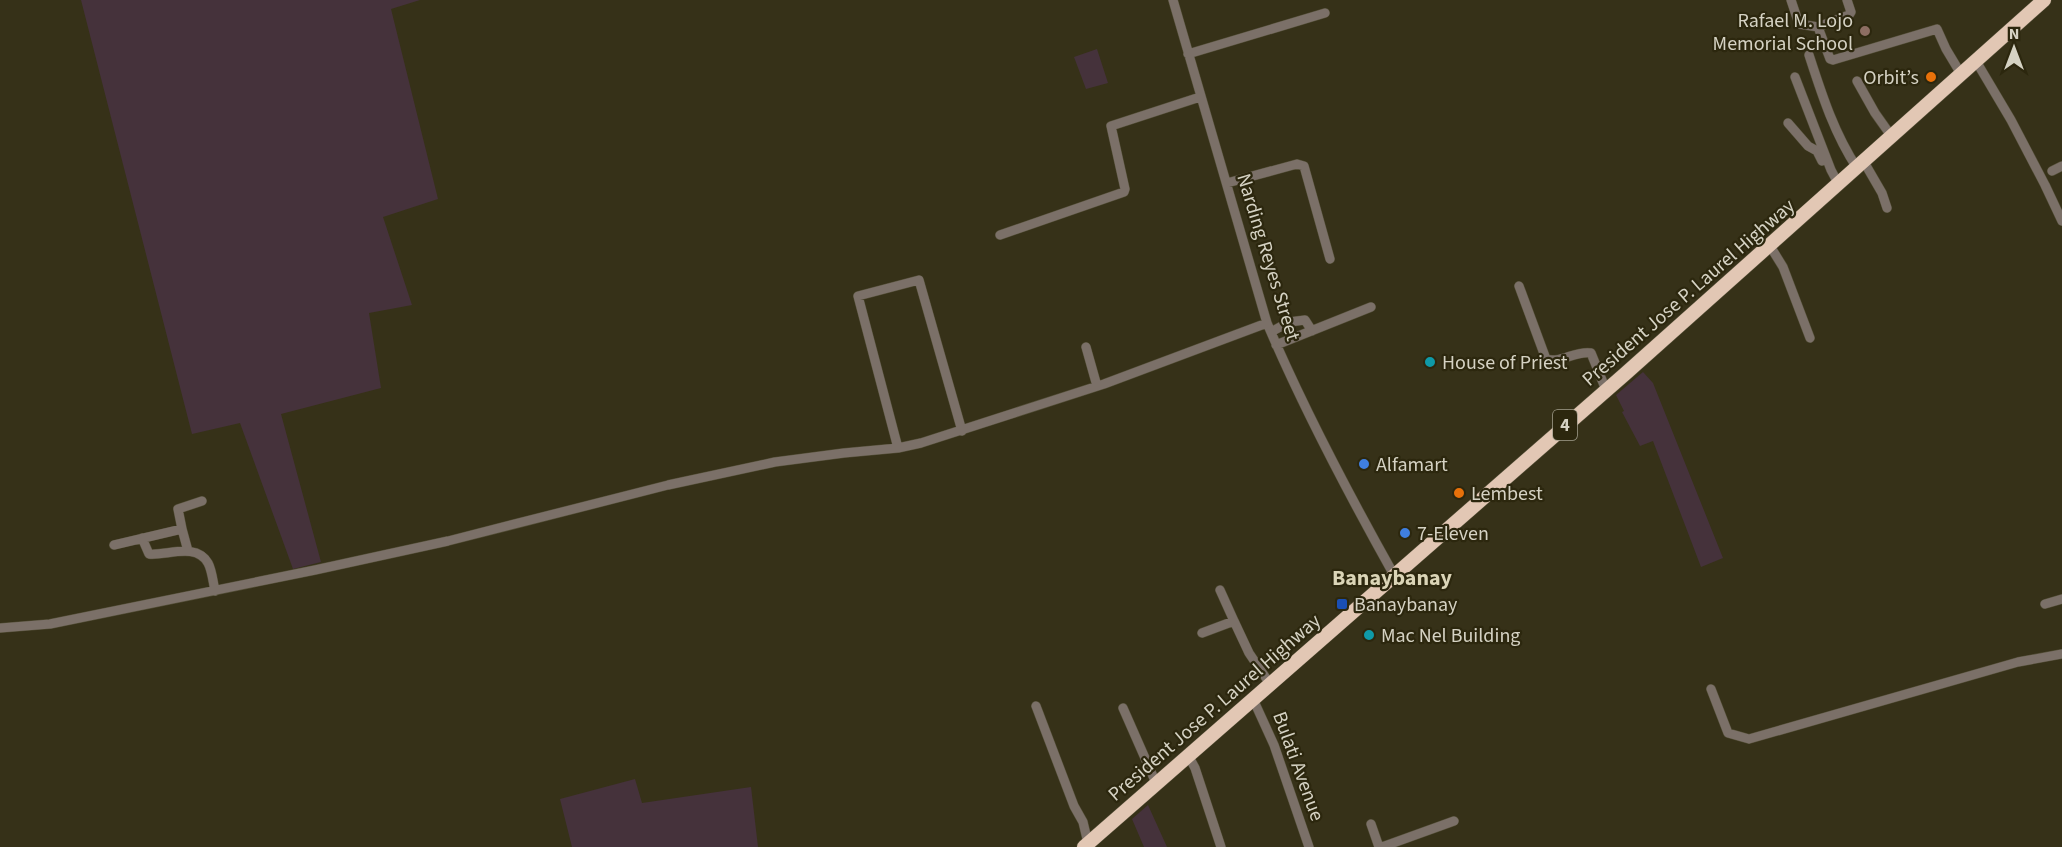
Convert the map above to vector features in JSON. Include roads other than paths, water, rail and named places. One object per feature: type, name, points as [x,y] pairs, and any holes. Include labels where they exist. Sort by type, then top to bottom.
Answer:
[{"type":"highway","name":"President Jose P. Laurel Highway","points":[[1086,845],[1770,246],[2044,0]]},
{"type":"street","name":"Narding Reyes Street","points":[[1173,0],[1269,328],[1341,480],[1394,575]]},
{"type":"street","points":[[1791,0],[1799,24],[1818,27],[1850,15],[1847,0]]},
{"type":"street","points":[[1188,54],[1325,13]]},
{"type":"street","points":[[1818,27],[1829,57],[1833,60],[1937,29],[1961,75]]},
{"type":"street","points":[[1809,55],[1839,140],[1882,193],[1887,208]]},
{"type":"street","points":[[1976,61],[2011,120],[2062,221]]},
{"type":"street","points":[[1795,77],[1836,187]]},
{"type":"street","points":[[1857,81],[1875,114],[1892,137]]},
{"type":"street","points":[[1000,235],[1124,192],[1111,126],[1200,97]]},
{"type":"street","points":[[1788,123],[1820,156],[1836,187]]},
{"type":"street","points":[[1227,183],[1297,164],[1304,166],[1330,259]]},
{"type":"street","points":[[2052,171],[2062,166]]},
{"type":"street","points":[[1770,246],[1783,267],[1810,338]]},
{"type":"street","points":[[898,448],[858,296],[919,280],[962,431]]},
{"type":"street","points":[[1519,286],[1546,359],[1552,361],[1583,352],[1591,353],[1606,390]]},
{"type":"street","points":[[1276,345],[1371,307]]},
{"type":"street","points":[[0,628],[50,624],[215,591],[448,541],[668,485],[775,462],[898,448],[962,431],[1297,320],[1305,320],[1312,331]]},
{"type":"street","points":[[1086,347],[1097,386]]},
{"type":"street","points":[[188,551],[178,509],[202,501]]},
{"type":"street","points":[[114,545],[182,529]]},
{"type":"street","points":[[142,538],[149,554],[188,551],[202,555],[208,564],[215,591]]},
{"type":"street","points":[[1220,590],[1249,652],[1270,684]]},
{"type":"street","points":[[2045,604],[2062,599]]},
{"type":"street","points":[[1202,633],[1234,621]]},
{"type":"street","points":[[1711,689],[1728,733],[1749,739],[2018,663],[2062,654]]},
{"type":"street","name":"Bulati Avenue","points":[[1253,699],[1274,745],[1309,847]]},
{"type":"street","points":[[1036,706],[1074,806],[1083,822],[1086,845]]},
{"type":"street","points":[[1123,708],[1156,783]]},
{"type":"street","points":[[1188,755],[1195,768],[1221,847]]},
{"type":"street","points":[[1371,824],[1380,847],[1454,820]]},
{"type":"place","name":"Rafael M. Lojo Memorial School","points":[[1865,31]]},
{"type":"place","name":"Orbit’s","points":[[1931,77]]},
{"type":"place","name":"House of Priest","points":[[1430,362]]},
{"type":"place","name":"Alfamart","points":[[1364,464]]},
{"type":"place","name":"Lembest","points":[[1459,493]]},
{"type":"place","name":"7-Eleven","points":[[1405,533]]},
{"type":"place","name":"Banaybanay","points":[[1342,604]]},
{"type":"place","name":"Mac Nel Building","points":[[1369,635]]},
{"type":"district","name":"Banaybanay","points":[[1392,577]]}]
